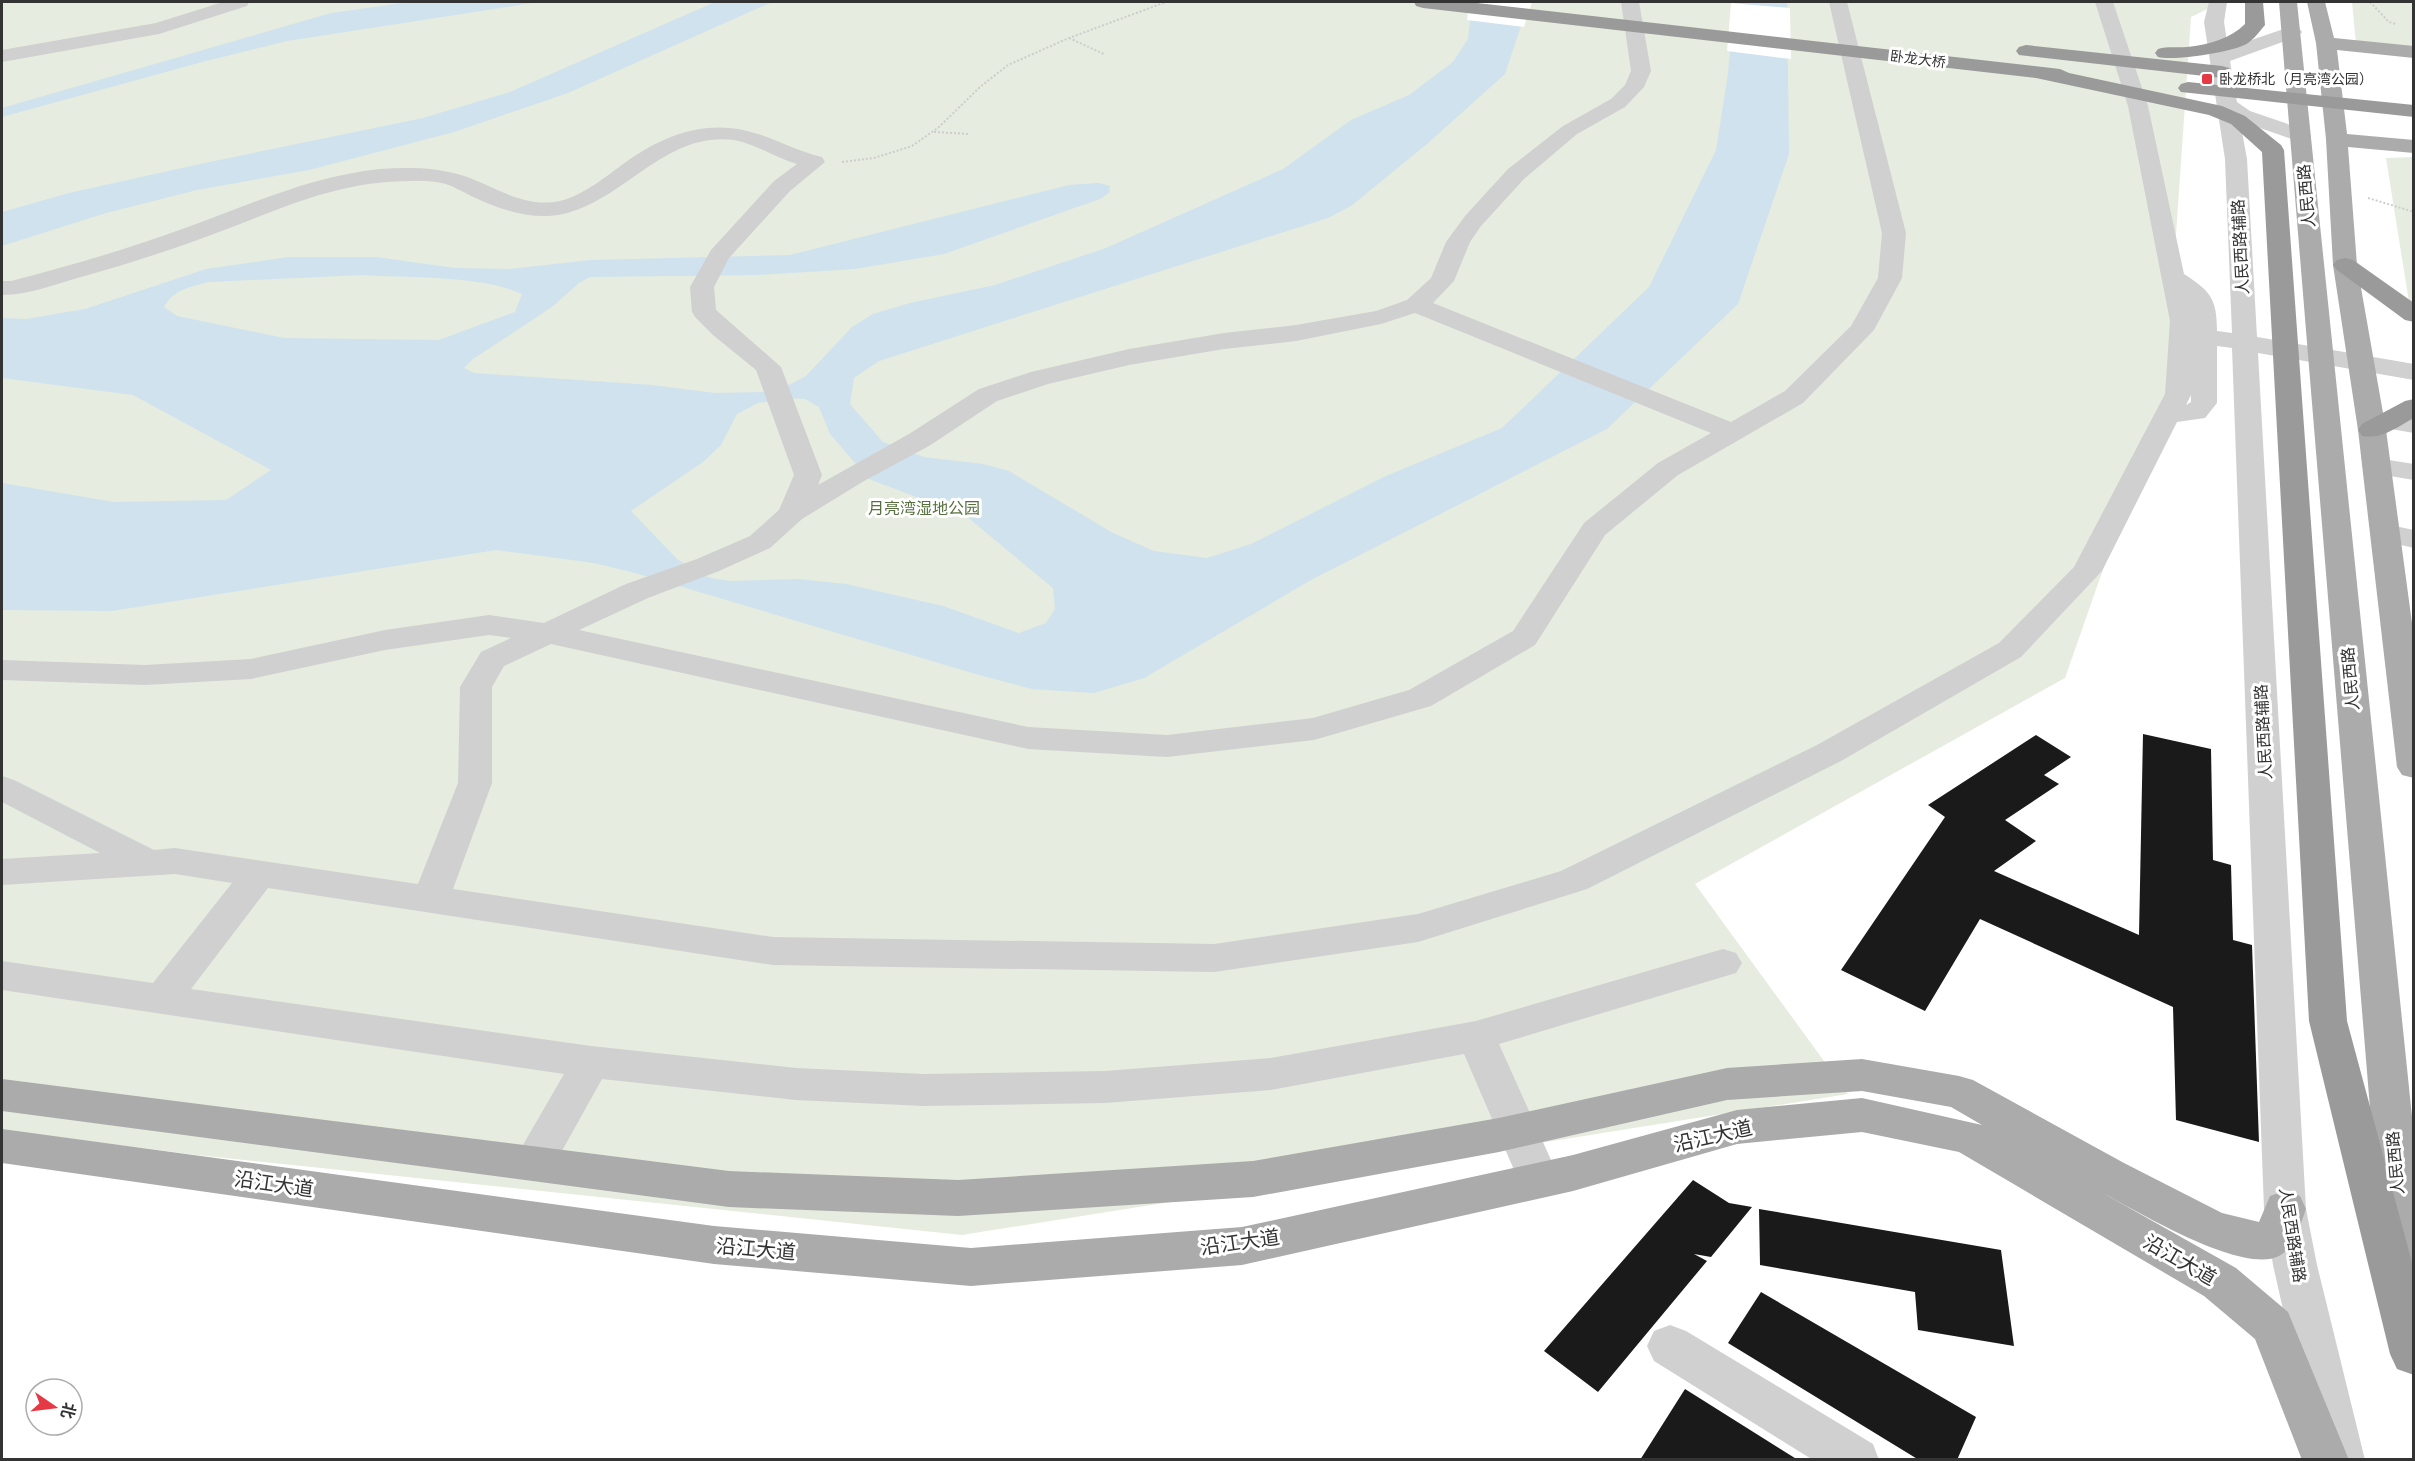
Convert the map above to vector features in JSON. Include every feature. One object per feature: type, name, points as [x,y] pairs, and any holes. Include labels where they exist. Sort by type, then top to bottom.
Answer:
[{"type":"highway","name":"卧龙大桥","points":[[1423,2],[2039,73],[2414,111]]},
{"type":"highway","points":[[1568,2],[1782,24]]},
{"type":"highway","points":[[2067,55],[2188,53],[2240,40],[2255,25],[2254,2]]},
{"type":"highway","points":[[1830,30],[1865,33]]},
{"type":"highway","points":[[2008,49],[2414,93]]},
{"type":"highway","points":[[2039,73],[2215,110],[2238,120],[2273,150],[2328,1021],[2413,1356]]},
{"type":"highway","points":[[2345,265],[2414,315]]},
{"type":"highway","points":[[2392,425],[2414,407]]},
{"type":"main road","name":"人民西路","points":[[2316,2],[2326,43],[2337,139],[2345,265],[2392,425],[2376,466],[2414,768]]},
{"type":"main road","name":"人民西路","points":[[2290,17],[2413,1356]]},
{"type":"main road","points":[[2326,43],[2414,52]]},
{"type":"main road","points":[[2337,139],[2414,147]]},
{"type":"main road","points":[[2,1095],[729,1189],[958,1198],[1254,1179],[1519,1131],[1727,1084],[1862,1075],[1959,1092],[2109,1176],[2214,1230],[2265,1242],[2274,1234],[2285,1209]]},
{"type":"main road","name":"沿江大道","points":[[2,1146],[714,1245],[971,1267],[1242,1246],[1573,1173],[1737,1126],[1862,1115],[1968,1137],[2220,1282],[2272,1326],[2326,1460]]},
{"type":"street","points":[[2,56],[159,27],[240,2]]},
{"type":"street","points":[[430,901],[475,783],[476,687],[492,660],[637,591],[708,565],[760,542],[792,513],[854,475],[919,440],[988,395],[1040,378],[1129,357],[1224,341],[1296,333],[1381,317],[1416,305],[1442,281],[1458,242],[1516,174],[1570,130],[1617,103],[1634,87],[1641,71],[1630,2]]},
{"type":"street","points":[[2,670],[145,675],[252,669],[385,640],[489,625],[547,633],[1028,738],[1167,746],[1314,729],[1420,698],[1524,638],[1594,529],[1668,469],[1794,397],[1861,330],[1890,278],[1894,233],[1838,2]]},
{"type":"street","points":[[2,872],[175,861],[774,951],[1214,958],[1418,928],[1574,880],[1829,753],[2010,650],[2087,572],[2178,394],[2182,321],[2138,106],[2104,2]]},
{"type":"street","name":"人民西路辅路","points":[[2218,2],[2214,22],[2236,159],[2285,1209],[2295,1265],[2341,1460]]},
{"type":"street","points":[[2219,58],[2290,17]]},
{"type":"street","points":[[2227,104],[2243,115],[2301,136]]},
{"type":"street","points":[[2,288],[11,288],[76,271],[143,250],[329,183],[378,176],[415,174],[455,180],[512,206],[559,208],[580,201],[606,186],[663,146],[683,138],[706,133],[743,136],[782,153],[814,162]]},
{"type":"street","points":[[792,513],[807,475],[768,367],[722,330],[704,312],[702,287],[719,255],[782,186],[814,162]]},
{"type":"street","points":[[2167,415],[2196,412],[2204,403],[2205,315],[2197,293],[2173,278]]},
{"type":"street","points":[[1416,305],[1733,432]]},
{"type":"street","points":[[2205,336],[2414,372]]},
{"type":"street","points":[[2376,466],[2414,472]]},
{"type":"street","points":[[2385,533],[2414,539]]},
{"type":"street","points":[[2,788],[148,862]]},
{"type":"street","points":[[162,999],[259,874]]},
{"type":"street","points":[[2,976],[591,1062],[796,1084],[924,1090],[1105,1087],[1271,1074],[1476,1036],[1723,963]]},
{"type":"street","points":[[1476,1036],[1539,1180]]},
{"type":"street","points":[[532,1164],[591,1062]]},
{"type":"street","points":[[1670,1346],[1856,1460]]},
{"type":"path","points":[[814,162],[843,162],[874,158],[912,146],[933,132],[980,87],[1008,65],[1069,38],[1166,2]]},
{"type":"path","points":[[2340,2],[2370,2],[2390,22],[2401,26]]},
{"type":"path","points":[[1069,38],[1104,54]]},
{"type":"path","points":[[933,132],[969,134]]},
{"type":"path","points":[[2339,190],[2413,212]]},
{"type":"green space","name":"月亮湾湿地公园","points":[[2,2],[2218,2],[2218,4],[2191,17],[2173,278],[2178,394],[2135,478],[2065,678],[1695,884],[1848,1094],[962,1235],[197,1155],[2,1130]]},
{"type":"green space","points":[[2352,2],[2413,2],[2413,49],[2356,43]]},
{"type":"green space","points":[[2413,157],[2413,304],[2409,302],[2386,158]]},
{"type":"water","points":[[410,2],[539,2],[287,41],[2,117],[2,108],[331,13]]},
{"type":"water","points":[[715,2],[772,2],[568,93],[454,132],[309,170],[197,190],[106,213],[2,246],[2,212],[69,193],[423,118],[510,92]]},
{"type":"water","points":[[1472,2],[1529,2],[1505,74],[1427,144],[1351,206],[1328,218],[879,361],[854,378],[850,404],[883,442],[924,457],[983,464],[1009,471],[1113,533],[1154,551],[1207,558],[1251,544],[1386,476],[1502,428],[1649,287],[1716,150],[1728,74],[1734,2],[1787,2],[1789,154],[1738,304],[1607,429],[1311,580],[1144,678],[1094,693],[1032,689],[635,573],[594,563],[496,550],[112,611],[2,610],[2,483],[114,502],[226,500],[271,470],[133,395],[2,378],[2,318],[26,319],[85,309],[206,269],[289,257],[376,257],[455,268],[509,269],[591,260],[790,255],[1069,185],[1099,183],[1110,186],[1109,193],[1100,199],[944,254],[855,269],[757,275],[590,277],[579,283],[552,307],[473,359],[464,368],[474,373],[652,385],[715,393],[766,392],[791,384],[806,376],[852,327],[873,314],[910,303],[995,285],[1106,248],[1283,169],[1351,120],[1409,95],[1453,62],[1468,39]],"holes":[[[362,275],[466,280],[486,283],[522,294],[515,312],[439,340],[284,338],[177,316],[164,307],[178,292],[209,282]],[[791,398],[805,399],[819,407],[830,434],[869,479],[966,516],[1053,588],[1055,609],[1046,623],[1019,633],[943,606],[846,584],[798,579],[731,581],[716,579],[704,576],[677,559],[631,511],[703,462],[721,445],[737,414],[758,403]]]},
{"type":"pier","points":[[1469,2],[1532,2],[1524,27],[1467,20]]},
{"type":"pier","points":[[1731,3],[1790,8],[1791,59],[1727,51]]},
{"type":"building","points":[[2143,734],[2211,749],[2213,860],[2231,865],[2233,940],[2252,945],[2259,1142],[2176,1120],[2173,1007],[1980,919],[1925,1011],[1841,970],[1945,817],[1928,805],[2036,735],[2071,757],[2044,775],[2059,784],[2005,820],[2036,841],[1994,871],[2139,935]]},
{"type":"building","points":[[1693,1180],[1729,1203],[1752,1207],[1711,1257],[1694,1254],[1707,1261],[1598,1392],[1544,1351]]},
{"type":"building","points":[[1759,1209],[2001,1250],[2014,1346],[1918,1330],[1915,1292],[1760,1265]]},
{"type":"building","points":[[1761,1292],[1976,1417],[1957,1460],[1919,1460],[1728,1343]]},
{"type":"building","points":[[1685,1389],[1798,1460],[1640,1460]]},
{"type":"place","name":"卧龙桥北（月亮湾公园）","points":[[2207,79]]}]
